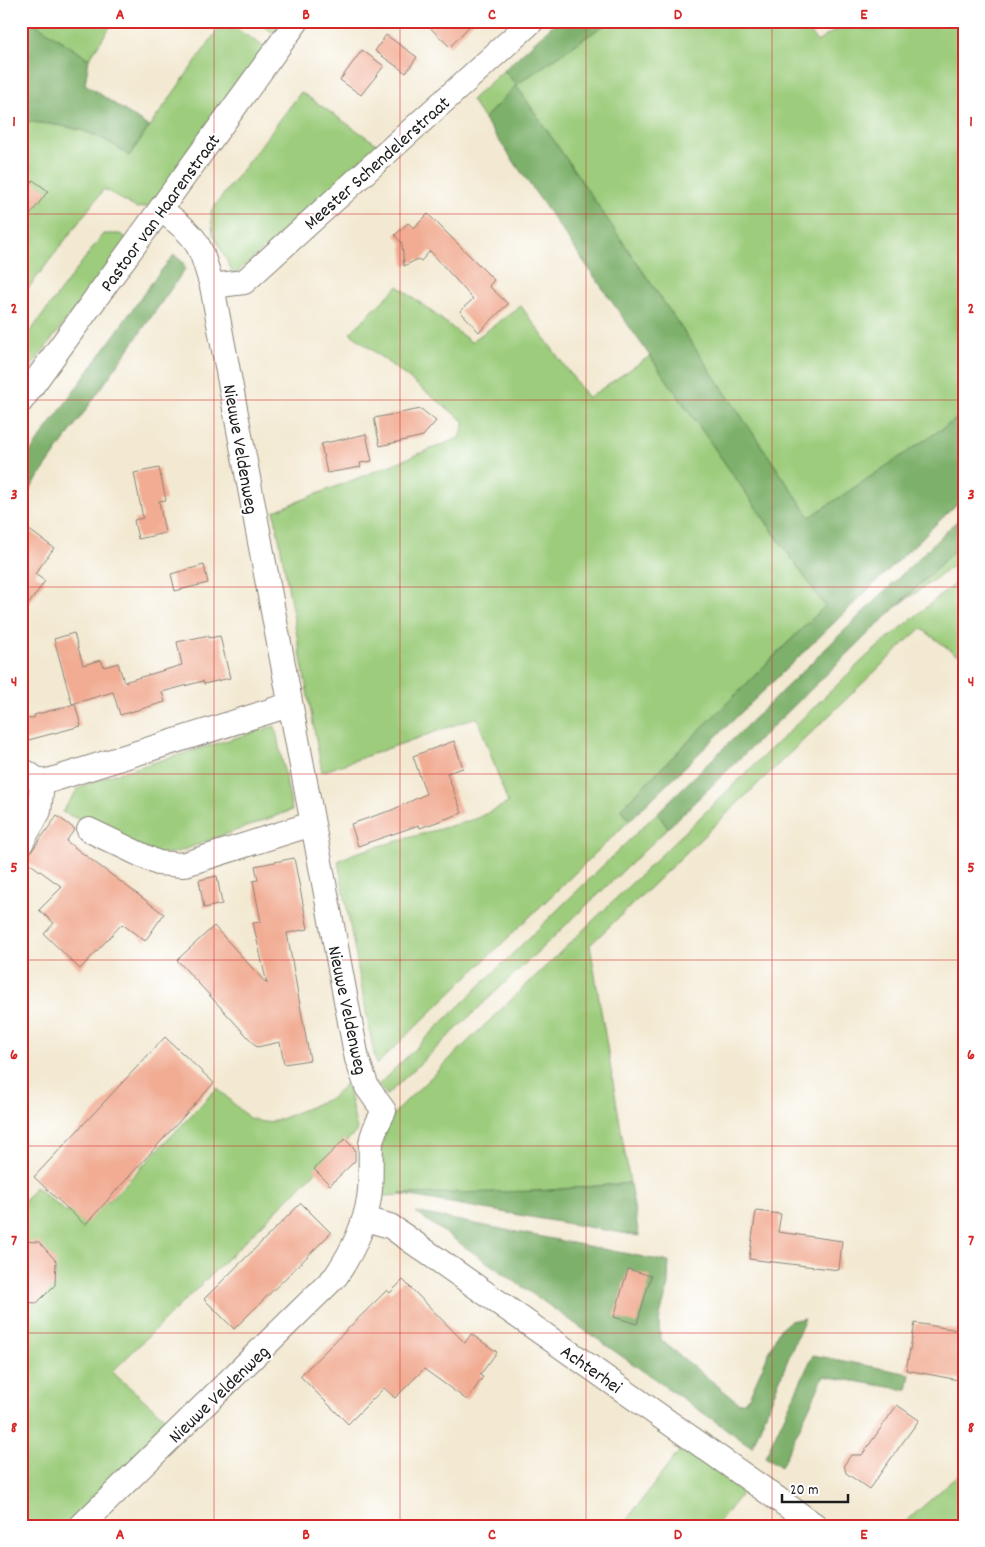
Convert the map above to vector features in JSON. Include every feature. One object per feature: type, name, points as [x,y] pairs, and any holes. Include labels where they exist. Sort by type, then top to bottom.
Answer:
[{"type":"street","name":"Pastoor van Haarenstraat","points":[[21,401],[297,21]]},
{"type":"street","name":"Meester Schendelerstraat","points":[[212,286],[244,282],[532,21]]},
{"type":"street","name":"Nieuwe Veldenweg","points":[[81,1526],[336,1276],[348,1258],[365,1219],[371,1184],[371,1143],[374,1130],[384,1111],[367,1087],[357,1059],[289,705],[212,286],[200,246],[190,233],[161,210]]},
{"type":"street","points":[[42,783],[289,705]]},
{"type":"street","points":[[21,769],[42,783]]},
{"type":"street","points":[[21,843],[39,811],[42,783]]},
{"type":"street","points":[[89,830],[158,864],[182,865],[312,824]]},
{"type":"street","name":"Achterhei","points":[[365,1219],[390,1226],[816,1526]]},
{"type":"green space","points":[[21,21],[31,21],[89,59],[85,84],[149,127],[129,156],[104,139],[91,134],[65,126],[21,121]]},
{"type":"green space","points":[[31,21],[114,21],[89,59]]},
{"type":"green space","points":[[224,21],[266,48],[153,206],[136,208],[104,189],[21,298],[21,121],[65,126],[91,134],[104,139],[129,156]]},
{"type":"green space","points":[[255,21],[284,21],[275,34]]},
{"type":"green space","points":[[557,21],[610,21],[516,85],[504,70]]},
{"type":"green space","points":[[610,21],[803,21],[817,42],[849,21],[964,21],[964,414],[810,518],[516,85]]},
{"type":"green space","points":[[504,70],[516,85],[484,119],[471,100]]},
{"type":"green space","points":[[516,85],[810,517],[964,414],[964,497],[630,820],[620,809],[825,606],[484,119]]},
{"type":"green space","points":[[301,92],[381,147],[234,275],[213,234],[211,211]]},
{"type":"green space","points":[[103,234],[120,234],[128,239],[21,380],[21,344]]},
{"type":"green space","points":[[174,255],[183,262],[185,269],[21,502],[21,465],[155,278]]},
{"type":"green space","points":[[398,286],[471,342],[521,306],[588,398],[650,356],[825,606],[620,809],[630,820],[376,1065],[338,861],[355,853],[475,819],[508,803],[477,717],[322,772],[274,511],[459,438],[465,422],[350,333]]},
{"type":"green space","points":[[964,514],[964,541],[668,828],[657,813]]},
{"type":"green space","points":[[964,541],[964,558],[900,604]]},
{"type":"green space","points":[[964,576],[964,649],[957,655],[922,629],[912,636],[590,945],[630,1183],[539,1191],[380,1196],[380,1154],[388,1121],[400,1107],[867,656]]},
{"type":"green space","points":[[275,726],[292,810],[178,852],[157,855],[62,812],[78,789],[95,780]]},
{"type":"green space","points":[[657,813],[668,828],[387,1095],[378,1085]]},
{"type":"green space","points":[[347,1083],[357,1131],[112,1372],[172,1424],[68,1526],[21,1526],[21,1206],[35,1187],[68,1213],[87,1188],[109,1201],[217,1088],[249,1118],[262,1122],[276,1121],[331,1098]]},
{"type":"green space","points":[[630,1183],[639,1236],[399,1194],[539,1191]]},
{"type":"green space","points":[[415,1212],[669,1262],[668,1287],[659,1322],[662,1341],[739,1403],[744,1402],[750,1395],[779,1330],[790,1321],[805,1318],[752,1447]]},
{"type":"green space","points":[[813,1355],[910,1374],[907,1390],[824,1376],[781,1467],[765,1457]]},
{"type":"green space","points":[[687,1441],[749,1484],[716,1526],[622,1526]]},
{"type":"green space","points":[[964,1470],[964,1526],[901,1526]]},
{"type":"building","points":[[423,21],[474,21],[450,47]]},
{"type":"building","points":[[386,35],[417,57],[406,73],[375,51]]},
{"type":"building","points":[[362,50],[384,66],[361,95],[340,80]]},
{"type":"building","points":[[33,180],[48,191],[21,227],[21,196]]},
{"type":"building","points":[[428,214],[494,280],[489,286],[508,304],[479,332],[460,311],[473,299],[430,251],[421,261],[418,259],[404,266],[402,243],[395,235],[408,223],[414,228]]},
{"type":"building","points":[[421,409],[436,421],[423,436],[380,446],[374,418]]},
{"type":"building","points":[[366,434],[372,461],[360,463],[361,467],[327,473],[321,444]]},
{"type":"building","points":[[159,468],[166,500],[159,501],[165,533],[138,539],[134,520],[143,518],[134,473]]},
{"type":"building","points":[[21,524],[54,548],[35,574],[45,581],[21,615]]},
{"type":"building","points":[[204,565],[208,583],[175,591],[171,574]]},
{"type":"building","points":[[74,633],[83,665],[101,660],[104,667],[118,663],[124,682],[182,665],[177,642],[209,635],[209,638],[220,636],[230,678],[204,684],[203,681],[162,692],[165,702],[120,715],[113,692],[72,704],[54,639]]},
{"type":"building","points":[[75,704],[81,726],[21,742],[21,721],[35,717],[34,715]]},
{"type":"building","points":[[454,741],[463,768],[447,773],[462,813],[420,828],[419,825],[358,846],[351,824],[392,810],[426,794],[413,756]]},
{"type":"building","points":[[57,816],[75,829],[66,841],[164,914],[145,941],[122,924],[80,969],[44,934],[54,923],[39,910],[62,887],[25,860]]},
{"type":"building","points":[[294,858],[308,929],[287,933],[310,1060],[284,1064],[280,1042],[257,1047],[177,960],[214,926],[267,984],[253,923],[261,922],[253,881],[258,880],[255,866]]},
{"type":"building","points":[[217,876],[222,904],[204,908],[199,880]]},
{"type":"building","points":[[165,1037],[214,1083],[85,1225],[34,1177]]},
{"type":"building","points":[[345,1139],[355,1149],[355,1161],[330,1185],[314,1169]]},
{"type":"building","points":[[301,1203],[331,1233],[234,1329],[204,1299]]},
{"type":"building","points":[[756,1211],[781,1214],[778,1232],[842,1241],[839,1270],[749,1259]]},
{"type":"building","points":[[21,1241],[39,1242],[56,1261],[55,1285],[37,1303],[21,1302]]},
{"type":"building","points":[[628,1269],[651,1276],[637,1324],[614,1317]]},
{"type":"building","points":[[403,1280],[465,1343],[471,1334],[497,1352],[480,1375],[483,1377],[467,1400],[424,1369],[395,1398],[384,1388],[348,1424],[300,1376],[387,1290],[390,1293]]},
{"type":"building","points":[[915,1323],[964,1331],[964,1381],[906,1370]]},
{"type":"building","points":[[897,1405],[919,1420],[869,1489],[846,1473],[844,1465],[851,1455],[862,1455]]}]
